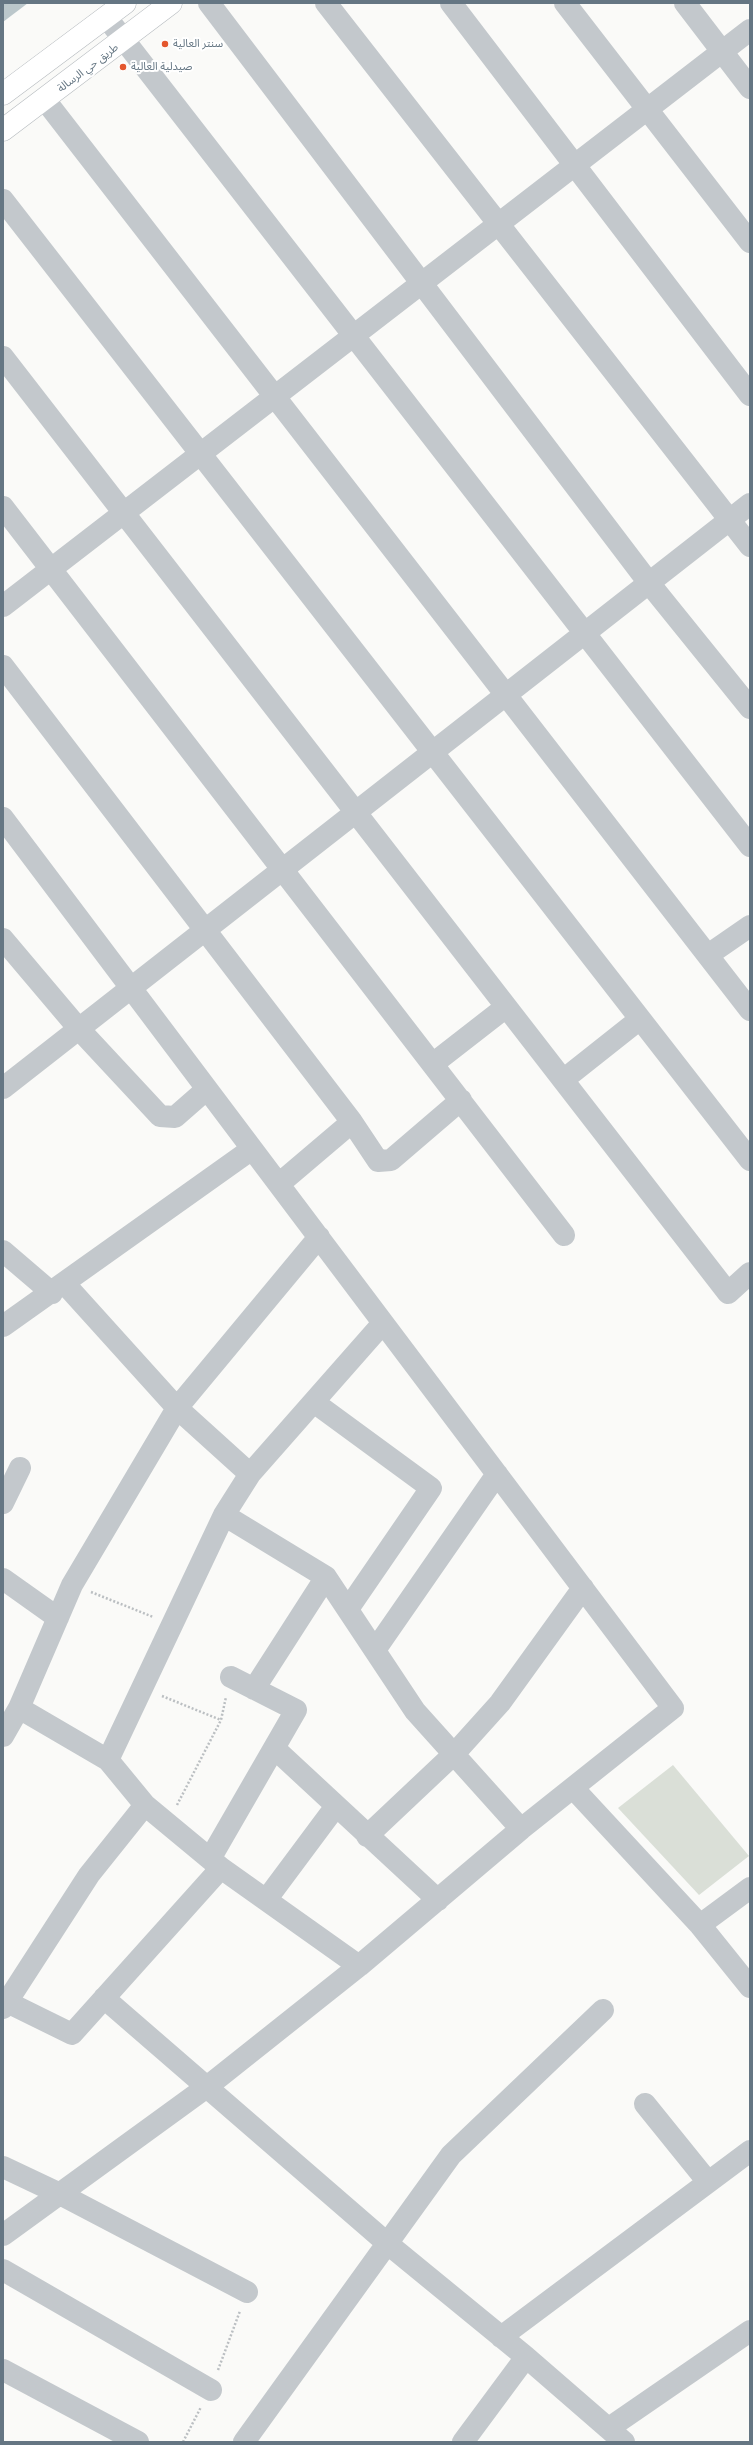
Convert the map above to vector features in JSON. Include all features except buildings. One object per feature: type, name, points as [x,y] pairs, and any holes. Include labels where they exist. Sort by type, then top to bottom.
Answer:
[{"type":"main road","points":[[4,92],[107,18],[125,3]]},
{"type":"main road","name":"طريق حي الرسالة","points":[[3,130],[124,41],[171,3]]},
{"type":"street","points":[[209,3],[649,583],[750,708]]},
{"type":"street","points":[[326,3],[750,546]]},
{"type":"street","points":[[451,3],[750,395]]},
{"type":"street","points":[[565,3],[750,242]]},
{"type":"street","points":[[685,3],[750,88]]},
{"type":"street","points":[[107,18],[750,846]]},
{"type":"street","points":[[3,606],[750,30]]},
{"type":"street","points":[[45,100],[750,1010]]},
{"type":"street","points":[[3,200],[750,1160]]},
{"type":"street","points":[[3,357],[728,1293],[750,1273]]},
{"type":"street","points":[[3,1088],[750,504]]},
{"type":"street","points":[[3,507],[434,1063],[564,1235]]},
{"type":"street","points":[[3,666],[352,1122],[378,1161],[391,1160],[461,1100]]},
{"type":"street","points":[[3,818],[673,1708],[574,1789],[521,1829],[359,1966],[208,2086],[58,2193],[3,2235]]},
{"type":"street","points":[[708,955],[750,926]]},
{"type":"street","points":[[3,939],[79,1029],[160,1116],[175,1117],[207,1089]]},
{"type":"street","points":[[434,1063],[506,1007]]},
{"type":"street","points":[[563,1080],[640,1019]]},
{"type":"street","points":[[279,1184],[352,1122]]},
{"type":"street","points":[[3,1326],[59,1288],[252,1149]]},
{"type":"street","points":[[3,1736],[19,1708],[72,1585],[177,1408],[319,1237]]},
{"type":"street","points":[[3,1251],[59,1288],[177,1408],[250,1474]]},
{"type":"street","points":[[108,1760],[224,1515],[250,1474],[315,1403],[383,1323]]},
{"type":"street","points":[[315,1403],[431,1488],[348,1609]]},
{"type":"street","points":[[3,1503],[20,1468]]},
{"type":"street","points":[[374,1650],[497,1474]]},
{"type":"street","points":[[224,1515],[326,1577],[415,1711],[455,1753],[521,1829]]},
{"type":"street","points":[[254,1689],[326,1577]]},
{"type":"street","points":[[3,1579],[58,1618]]},
{"type":"street","points":[[367,1836],[455,1753],[500,1703],[583,1588]]},
{"type":"street","points":[[144,1805],[89,1875],[4,2004],[72,2034],[104,1998],[216,1863],[274,1748],[296,1710],[231,1677]]},
{"type":"street","points":[[19,1708],[108,1760],[144,1805],[216,1863],[359,1966]]},
{"type":"street","points":[[274,1748],[367,1836],[438,1900]]},
{"type":"street","points":[[574,1789],[700,1925],[750,1987]]},
{"type":"street","points":[[266,1900],[336,1806]]},
{"type":"street","points":[[700,1925],[750,1888]]},
{"type":"street","points":[[104,1998],[208,2086],[388,2244],[526,2357],[616,2435],[750,2331]]},
{"type":"street","points":[[244,2442],[452,2155],[603,2010]]},
{"type":"street","points":[[644,2104],[708,2182]]},
{"type":"street","points":[[501,2337],[750,2151]]},
{"type":"street","points":[[3,2167],[58,2193],[247,2292]]},
{"type":"street","points":[[3,2270],[211,2390]]},
{"type":"street","points":[[463,2442],[526,2357]]},
{"type":"street","points":[[3,2370],[138,2442]]},
{"type":"path","points":[[72,1585],[172,1625]]},
{"type":"path","points":[[167,1823],[221,1720],[231,1677]]},
{"type":"path","points":[[142,1689],[221,1720]]},
{"type":"shaded area","points":[[3,3],[28,3],[3,22]]},
{"type":"shaded area","points":[[673,1765],[749,1856],[699,1895],[618,1808]]},
{"type":"place","name":"سنتر العالية","points":[[165,44]]},
{"type":"place","name":"صيدلية العالية","points":[[123,67]]}]
